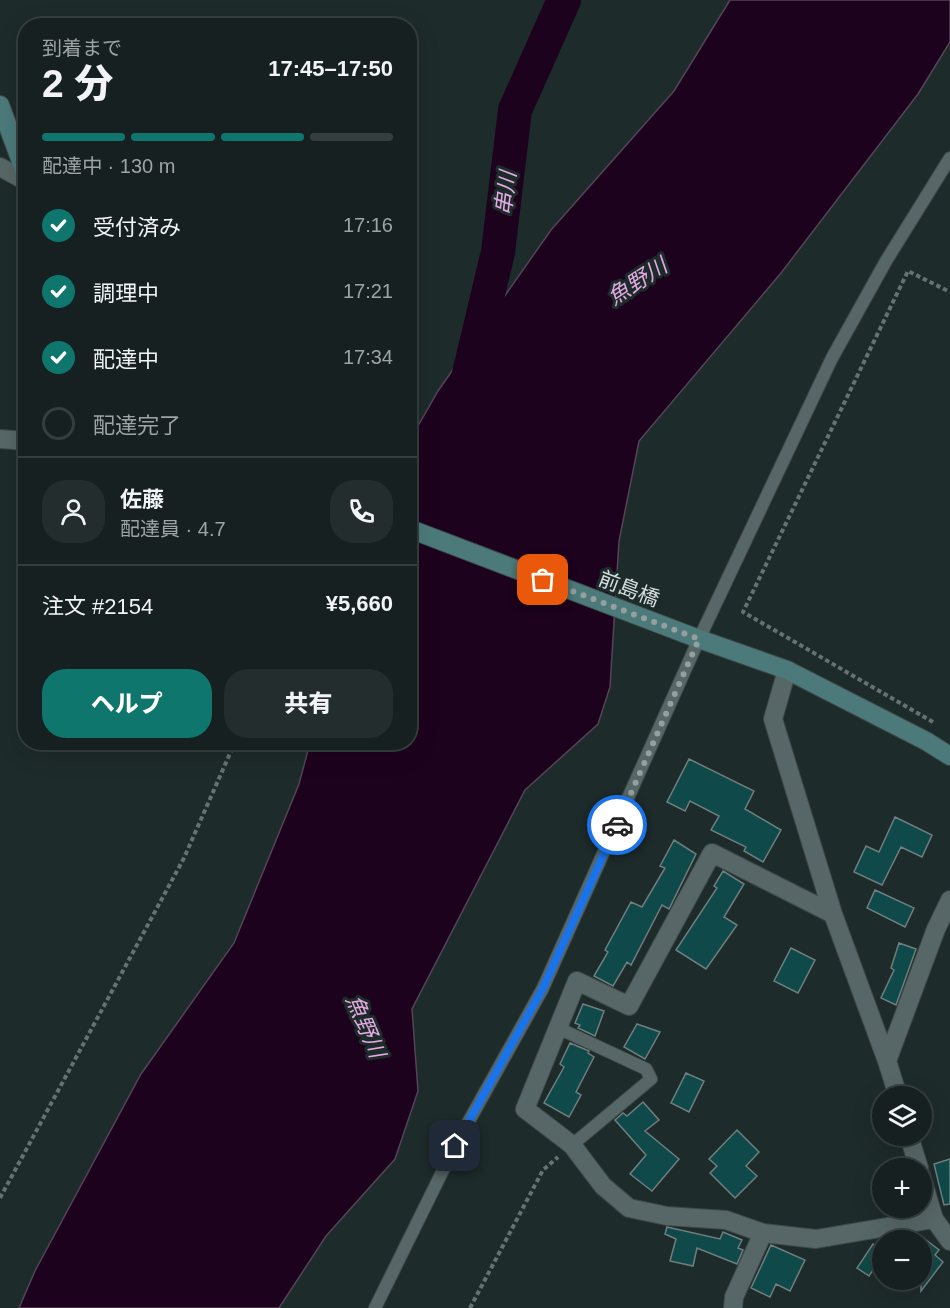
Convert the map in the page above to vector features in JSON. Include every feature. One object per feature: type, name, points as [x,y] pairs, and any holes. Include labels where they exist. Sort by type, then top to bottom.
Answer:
[{"type":"main road","points":[[0,105],[18,153]]},
{"type":"main road","name":"前島橋","points":[[417,532],[787,670],[926,741],[950,756]]},
{"type":"street","points":[[0,167],[18,176]]},
{"type":"street","points":[[0,439],[18,440]]},
{"type":"street","points":[[787,670],[773,719],[833,915],[895,1086]]},
{"type":"street","points":[[833,915],[712,853],[629,1006],[577,981],[525,1109],[572,1145],[603,1186],[629,1208],[667,1216],[726,1220],[763,1233],[816,1239],[934,1220]]},
{"type":"street","points":[[887,1062],[936,929],[950,900]]},
{"type":"street","points":[[932,1213],[934,1220],[950,1240]]},
{"type":"street","points":[[733,1308],[734,1297],[763,1233]]},
{"type":"lane","points":[[375,1308],[455,1146],[543,988],[699,639],[832,358],[886,261],[950,158]]},
{"type":"lane","points":[[558,1028],[646,1069],[651,1079],[572,1145]]},
{"type":"path","points":[[940,726],[743,612],[908,271],[950,292]]},
{"type":"path","points":[[0,1198],[184,858],[231,750]]},
{"type":"path","points":[[470,1308],[543,1170],[572,1145]]},
{"type":"water","name":"魚野川","points":[[730,0],[950,0],[950,42],[918,94],[781,273],[639,441],[619,541],[610,687],[598,724],[525,790],[412,1009],[418,1091],[395,1159],[326,1236],[279,1308],[19,1308],[35,1271],[141,1074],[234,943],[299,784],[308,750],[417,750],[417,428],[438,391],[551,230],[674,91]]},
{"type":"building","points":[[689,759],[754,791],[745,809],[781,830],[763,862],[744,851],[746,847],[711,830],[719,816],[690,801],[685,811],[667,802]]},
{"type":"building","points":[[895,817],[932,835],[922,857],[901,847],[882,885],[854,872],[866,846],[879,852]]},
{"type":"building","points":[[674,840],[696,854],[669,909],[662,905],[631,965],[627,962],[613,986],[594,976],[631,902],[642,907],[665,868],[660,866]]},
{"type":"building","points":[[723,871],[744,884],[724,917],[737,925],[706,969],[676,950],[717,888],[714,886]]},
{"type":"building","points":[[875,890],[914,908],[905,927],[867,908]]},
{"type":"building","points":[[899,943],[916,949],[896,1005],[881,998],[894,970],[891,968]]},
{"type":"building","points":[[791,948],[815,960],[798,993],[774,981]]},
{"type":"building","points":[[583,1004],[604,1011],[595,1036],[578,1028],[580,1025],[575,1023]]},
{"type":"building","points":[[637,1024],[660,1032],[645,1059],[624,1047]]},
{"type":"building","points":[[570,1043],[589,1051],[588,1053],[594,1057],[576,1092],[581,1095],[569,1117],[544,1103],[564,1067],[560,1064]]},
{"type":"building","points":[[686,1073],[704,1081],[689,1112],[671,1103]]},
{"type":"building","points":[[643,1102],[659,1120],[645,1131],[679,1159],[652,1191],[630,1174],[646,1155],[615,1120],[623,1113],[627,1116]]},
{"type":"building","points":[[737,1130],[759,1152],[746,1166],[757,1176],[735,1198],[710,1173],[717,1166],[709,1159]]},
{"type":"building","points":[[950,1159],[950,1204],[944,1205],[934,1164]]},
{"type":"building","points":[[667,1227],[720,1239],[723,1232],[742,1240],[738,1248],[743,1250],[737,1264],[697,1248],[693,1266],[670,1261],[676,1239],[665,1234]]},
{"type":"building","points":[[771,1245],[805,1260],[790,1291],[776,1284],[770,1297],[751,1288]]},
{"type":"building","points":[[932,1245],[939,1250],[935,1255],[943,1262],[932,1276]]},
{"type":"building","points":[[872,1246],[872,1272],[869,1276],[857,1268]]},
{"type":"waterway","name":"串川","points":[[468,378],[498,252],[515,110],[564,0]]},
{"type":"way so far","points":[[543,580],[699,639],[617,825]]},
{"type":"route","points":[[455,1146],[543,988],[617,825]]}]
